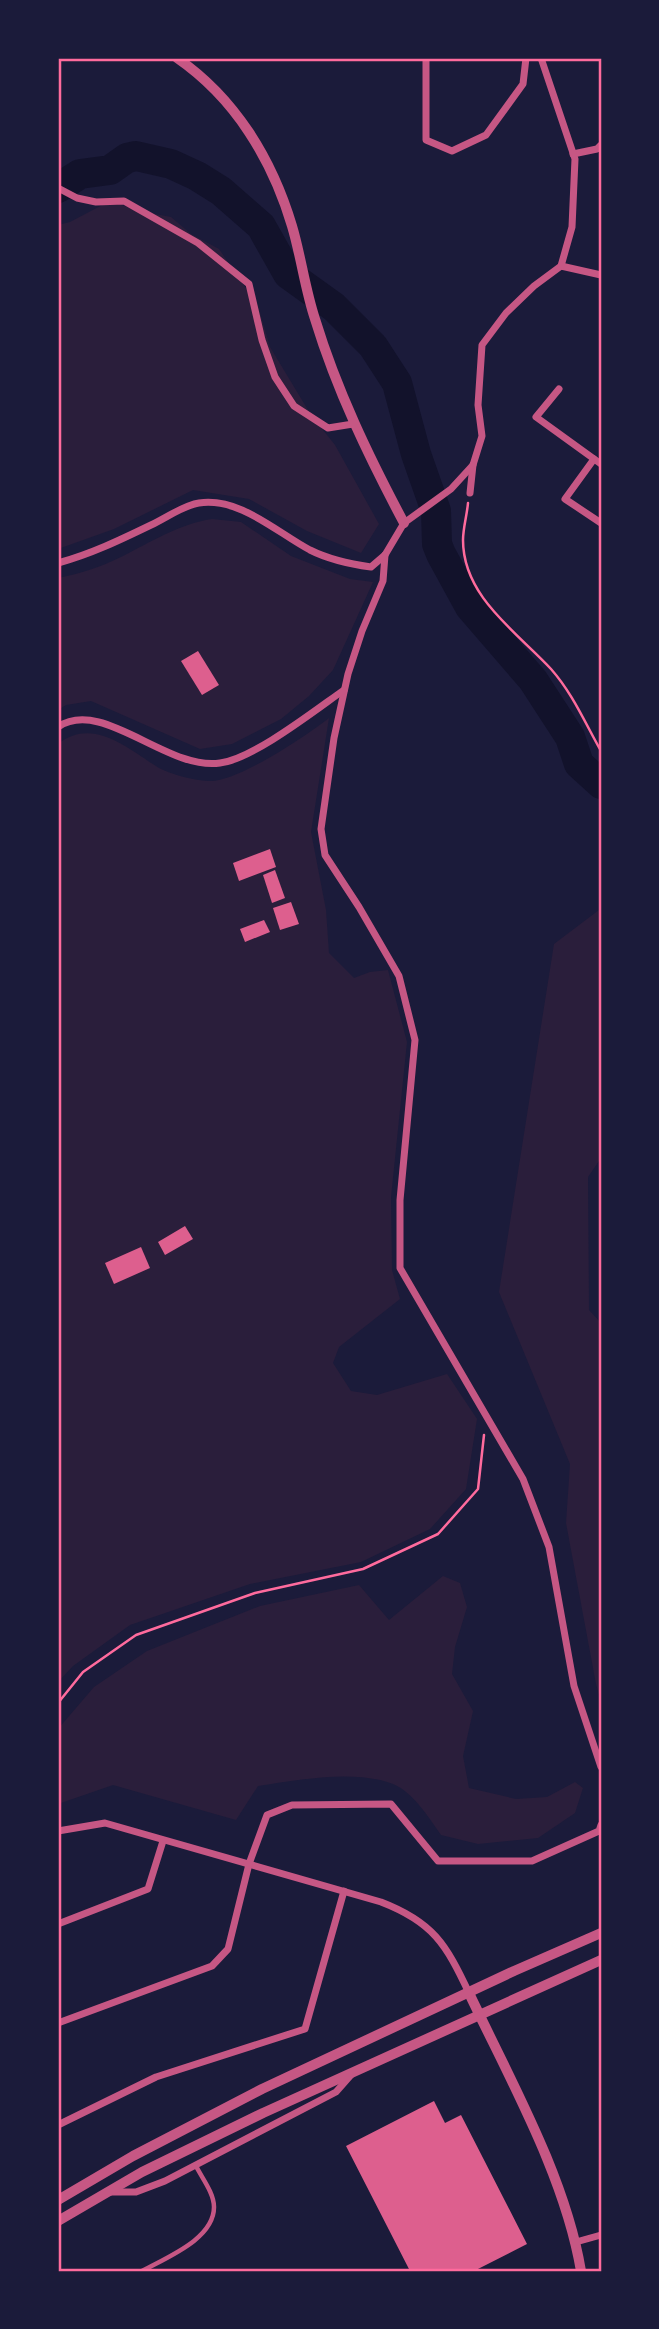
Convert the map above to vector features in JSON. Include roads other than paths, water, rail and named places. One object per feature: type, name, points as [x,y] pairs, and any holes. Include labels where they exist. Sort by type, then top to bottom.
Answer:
[{"type":"street","points":[[177,58],[214,87],[245,123],[284,201],[314,318],[353,424],[404,523]]},
{"type":"street","points":[[426,61],[425,140],[452,151],[486,135],[523,84],[526,58]]},
{"type":"street","points":[[470,493],[473,465],[482,436],[478,405],[482,345],[506,313],[534,286],[561,266],[572,227],[573,154],[541,58]]},
{"type":"street","points":[[573,154],[597,149],[601,145]]},
{"type":"street","points":[[58,188],[77,198],[96,202],[124,201],[198,243],[249,284],[262,340],[275,377],[294,407],[328,428],[353,424]]},
{"type":"street","points":[[561,266],[601,275]]},
{"type":"street","points":[[559,389],[536,417],[601,464]]},
{"type":"street","points":[[594,459],[565,499],[601,523]]},
{"type":"street","points":[[58,564],[97,552],[197,503],[216,502],[251,514],[313,551],[344,564],[371,567],[386,555],[404,523],[451,489],[473,465]]},
{"type":"street","points":[[386,555],[383,581],[362,632],[334,738],[321,829],[325,855],[399,976],[415,1040],[400,1200],[400,1268],[523,1479],[549,1547],[574,1686],[601,1767]]},
{"type":"street","points":[[58,727],[78,721],[95,721],[113,726],[176,757],[194,763],[220,763],[243,756],[345,690]]},
{"type":"street","points":[[58,2024],[212,1966],[228,1949],[249,1864],[267,1815],[292,1805],[391,1804],[438,1861],[532,1861],[599,1830],[601,1825]]},
{"type":"street","points":[[58,1830],[105,1823],[344,1891],[409,1913],[440,1940],[470,1993],[538,2137],[576,2242],[581,2271]]},
{"type":"street","points":[[58,1924],[148,1889],[163,1841]]},
{"type":"street","points":[[58,2125],[156,2077],[305,2029],[344,1891]]},
{"type":"street","points":[[58,2200],[133,2155],[262,2089],[601,1933]]},
{"type":"street","points":[[58,2221],[142,2172],[601,1960]]},
{"type":"street","points":[[107,2193],[136,2192],[196,2166],[336,2092],[354,2072]]},
{"type":"street","points":[[576,2242],[601,2235]]},
{"type":"lane","points":[[142,2271],[202,2235],[212,2221],[214,2205],[210,2191],[196,2166]]},
{"type":"waterway","points":[[58,188],[80,174],[110,170],[127,158],[136,156],[171,164],[197,176],[221,191],[261,226],[288,274],[334,307],[373,346],[397,383],[416,454],[436,511],[437,544],[441,554],[470,607],[533,680],[570,737],[579,764],[601,784]]}]
